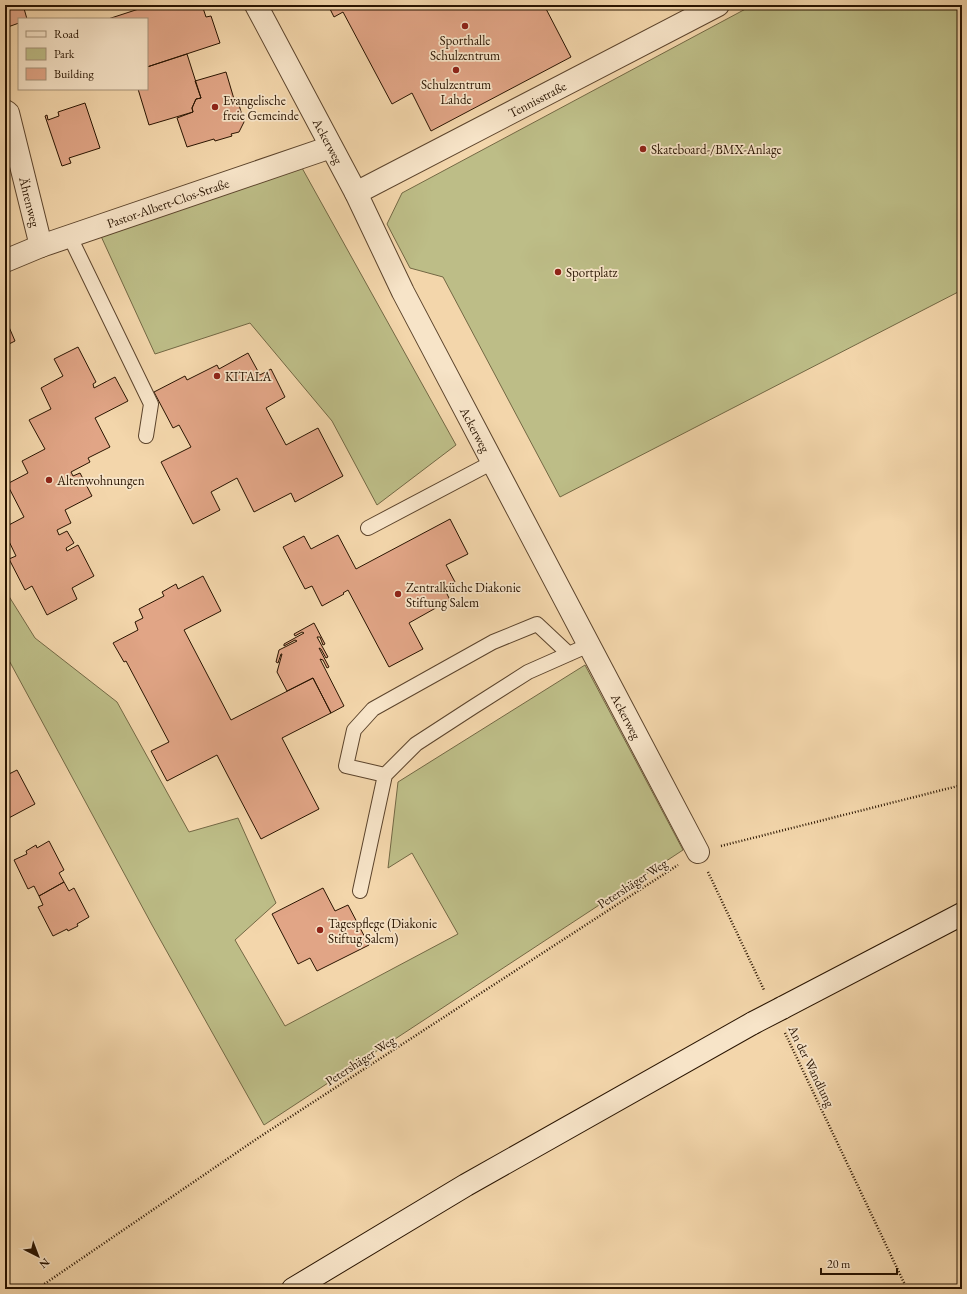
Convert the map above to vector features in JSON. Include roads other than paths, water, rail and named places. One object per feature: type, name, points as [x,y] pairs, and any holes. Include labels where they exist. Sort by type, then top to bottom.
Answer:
[{"type":"street","name":"Ackerweg","points":[[256,5],[356,193],[404,292],[698,852]]},
{"type":"street","name":"Tennisstraße","points":[[356,193],[718,5]]},
{"type":"street","name":"Ährenweg","points":[[5,111],[8,113],[41,246]]},
{"type":"street","name":"Pastor-Albert-Clos-Straße","points":[[5,261],[41,246],[331,146]]},
{"type":"street","points":[[292,1289],[466,1185],[753,1023],[774,1002],[962,914]]},
{"type":"lane","points":[[70,237],[151,404],[146,436]]},
{"type":"lane","points":[[368,528],[493,462]]},
{"type":"lane","points":[[384,775],[346,766],[354,730],[373,709],[493,642],[537,624],[569,654]]},
{"type":"lane","points":[[360,891],[384,775],[416,744],[528,672],[589,645]]},
{"type":"place","name":"Sporthalle Schulzentrum","points":[[465,26]]},
{"type":"place","name":"Schulzentrum Lahde","points":[[456,70]]},
{"type":"place","name":"Evangelische freie Gemeinde","points":[[215,107]]},
{"type":"place","name":"Skateboard-/BMX-Anlage","points":[[643,149]]},
{"type":"place","name":"Sportplatz","points":[[558,272]]},
{"type":"place","name":"KITALA","points":[[217,376]]},
{"type":"place","name":"Altenwohnungen","points":[[49,480]]},
{"type":"place","name":"Zentralküche Diakonie Stiftung Salem","points":[[398,594]]},
{"type":"place","name":"Tagespflege (Diakonie Stiftug Salem)","points":[[320,930]]}]
